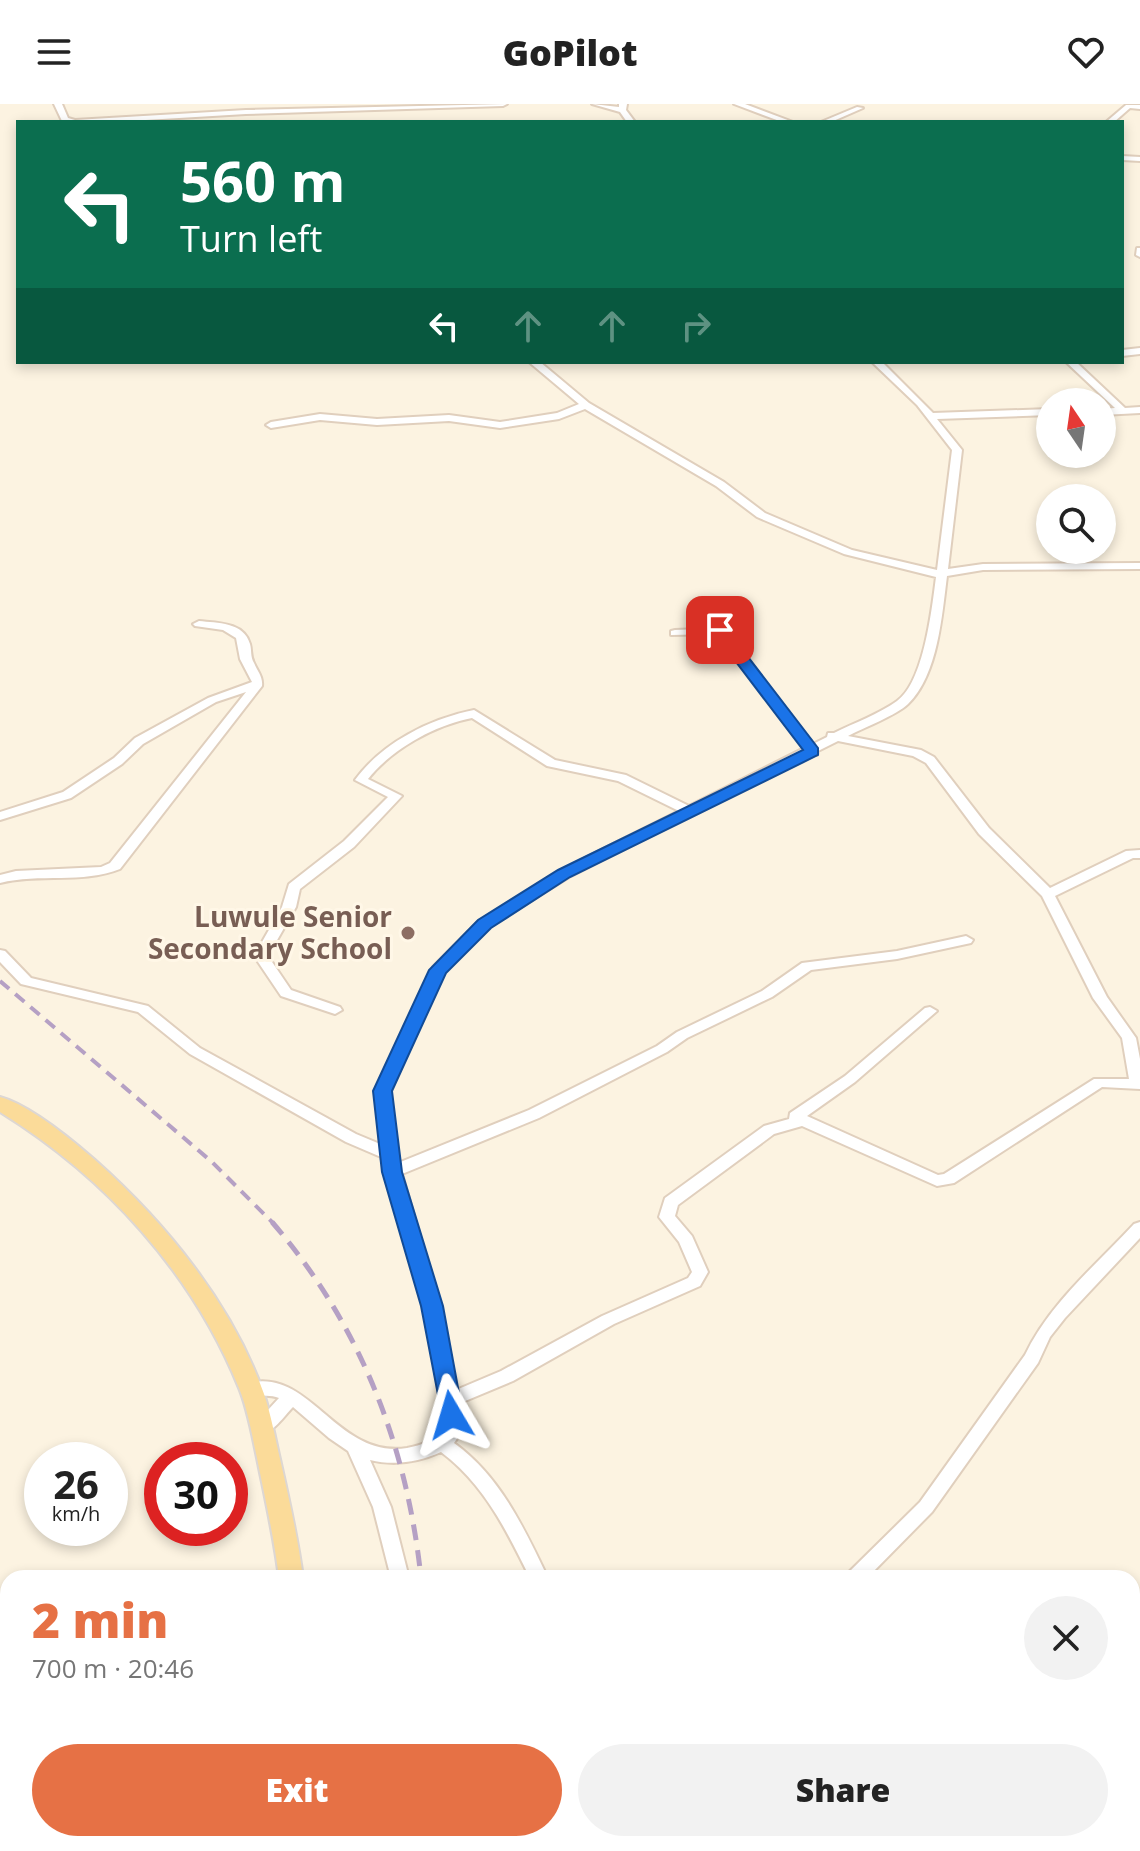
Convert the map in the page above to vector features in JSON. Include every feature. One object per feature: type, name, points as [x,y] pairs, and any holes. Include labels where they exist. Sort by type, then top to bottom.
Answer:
[{"type":"main road","points":[[0,1103],[73,1151],[129,1203],[179,1263],[219,1325],[251,1389],[288,1546],[290,1570]]},
{"type":"street","points":[[58,104],[68,120]]},
{"type":"street","points":[[114,120],[328,109],[444,109],[503,104]]},
{"type":"street","points":[[596,104],[622,107]]},
{"type":"street","points":[[738,104],[783,120]]},
{"type":"street","points":[[1112,120],[1128,106],[1140,107]]},
{"type":"street","points":[[830,120],[859,108]]},
{"type":"street","points":[[328,109],[329,120]]},
{"type":"street","points":[[536,364],[586,405],[720,484],[761,515],[848,552],[939,574],[983,567],[1140,566]]},
{"type":"street","points":[[251,1389],[272,1389],[292,1396],[357,1451],[377,1457],[403,1457],[443,1444],[454,1430],[450,1400],[432,1306],[388,1154],[383,1091],[438,970],[484,924],[564,874],[813,752],[831,736],[903,703],[918,682],[935,629],[939,574],[957,450],[931,416],[879,364]]},
{"type":"street","points":[[1073,364],[1123,411]]},
{"type":"street","points":[[271,425],[320,417],[377,422],[449,418],[500,425],[559,416],[586,405]]},
{"type":"street","points":[[1116,411],[1140,410]]},
{"type":"street","points":[[931,416],[1036,412]]},
{"type":"street","points":[[0,879],[16,875],[103,871],[115,866],[258,684],[256,674],[245,659],[245,642],[238,633],[228,628],[199,624]]},
{"type":"street","points":[[675,633],[720,630],[813,752]]},
{"type":"street","points":[[0,816],[67,795],[118,761],[139,741],[212,700],[258,684]]},
{"type":"street","points":[[335,1010],[286,993],[261,956],[289,907],[294,887],[349,844],[396,796],[361,780],[369,766],[397,746],[459,716],[474,714],[551,763],[622,778],[689,811]]},
{"type":"street","points":[[795,1117],[937,1181],[948,1179],[987,1150],[1099,1082],[1138,1083],[1129,1038],[1100,998],[1048,894],[984,831],[930,760],[917,753],[831,736]]},
{"type":"street","points":[[1048,894],[1131,854],[1140,854]]},
{"type":"street","points":[[392,1172],[534,1114],[662,1049],[682,1035],[767,994],[807,966],[897,955],[966,940]]},
{"type":"street","points":[[0,954],[26,981],[143,1009],[195,1051],[351,1138],[388,1154]]},
{"type":"street","points":[[795,1117],[850,1079],[930,1011]]},
{"type":"street","points":[[450,1400],[507,1376],[608,1320],[694,1282],[700,1272],[686,1240],[667,1217],[671,1202],[769,1130],[801,1121],[795,1117]]},
{"type":"street","points":[[863,1570],[926,1507],[1032,1358],[1043,1334],[1140,1228]]},
{"type":"street","points":[[262,1428],[292,1396]]},
{"type":"street","points":[[443,1444],[466,1458],[483,1479],[534,1570]]},
{"type":"street","points":[[357,1451],[382,1507],[398,1570]]},
{"type":"railway","points":[[0,981],[212,1162],[272,1222]]},
{"type":"railway","points":[[272,1222],[330,1302],[374,1388],[404,1481],[420,1570]]},
{"type":"place","name":"Luwule Senior Secondary School","points":[[408,933]]},
{"type":"route","points":[[451,1415],[432,1306],[388,1154],[383,1091],[438,970],[484,924],[564,874],[813,752],[720,630]]}]
